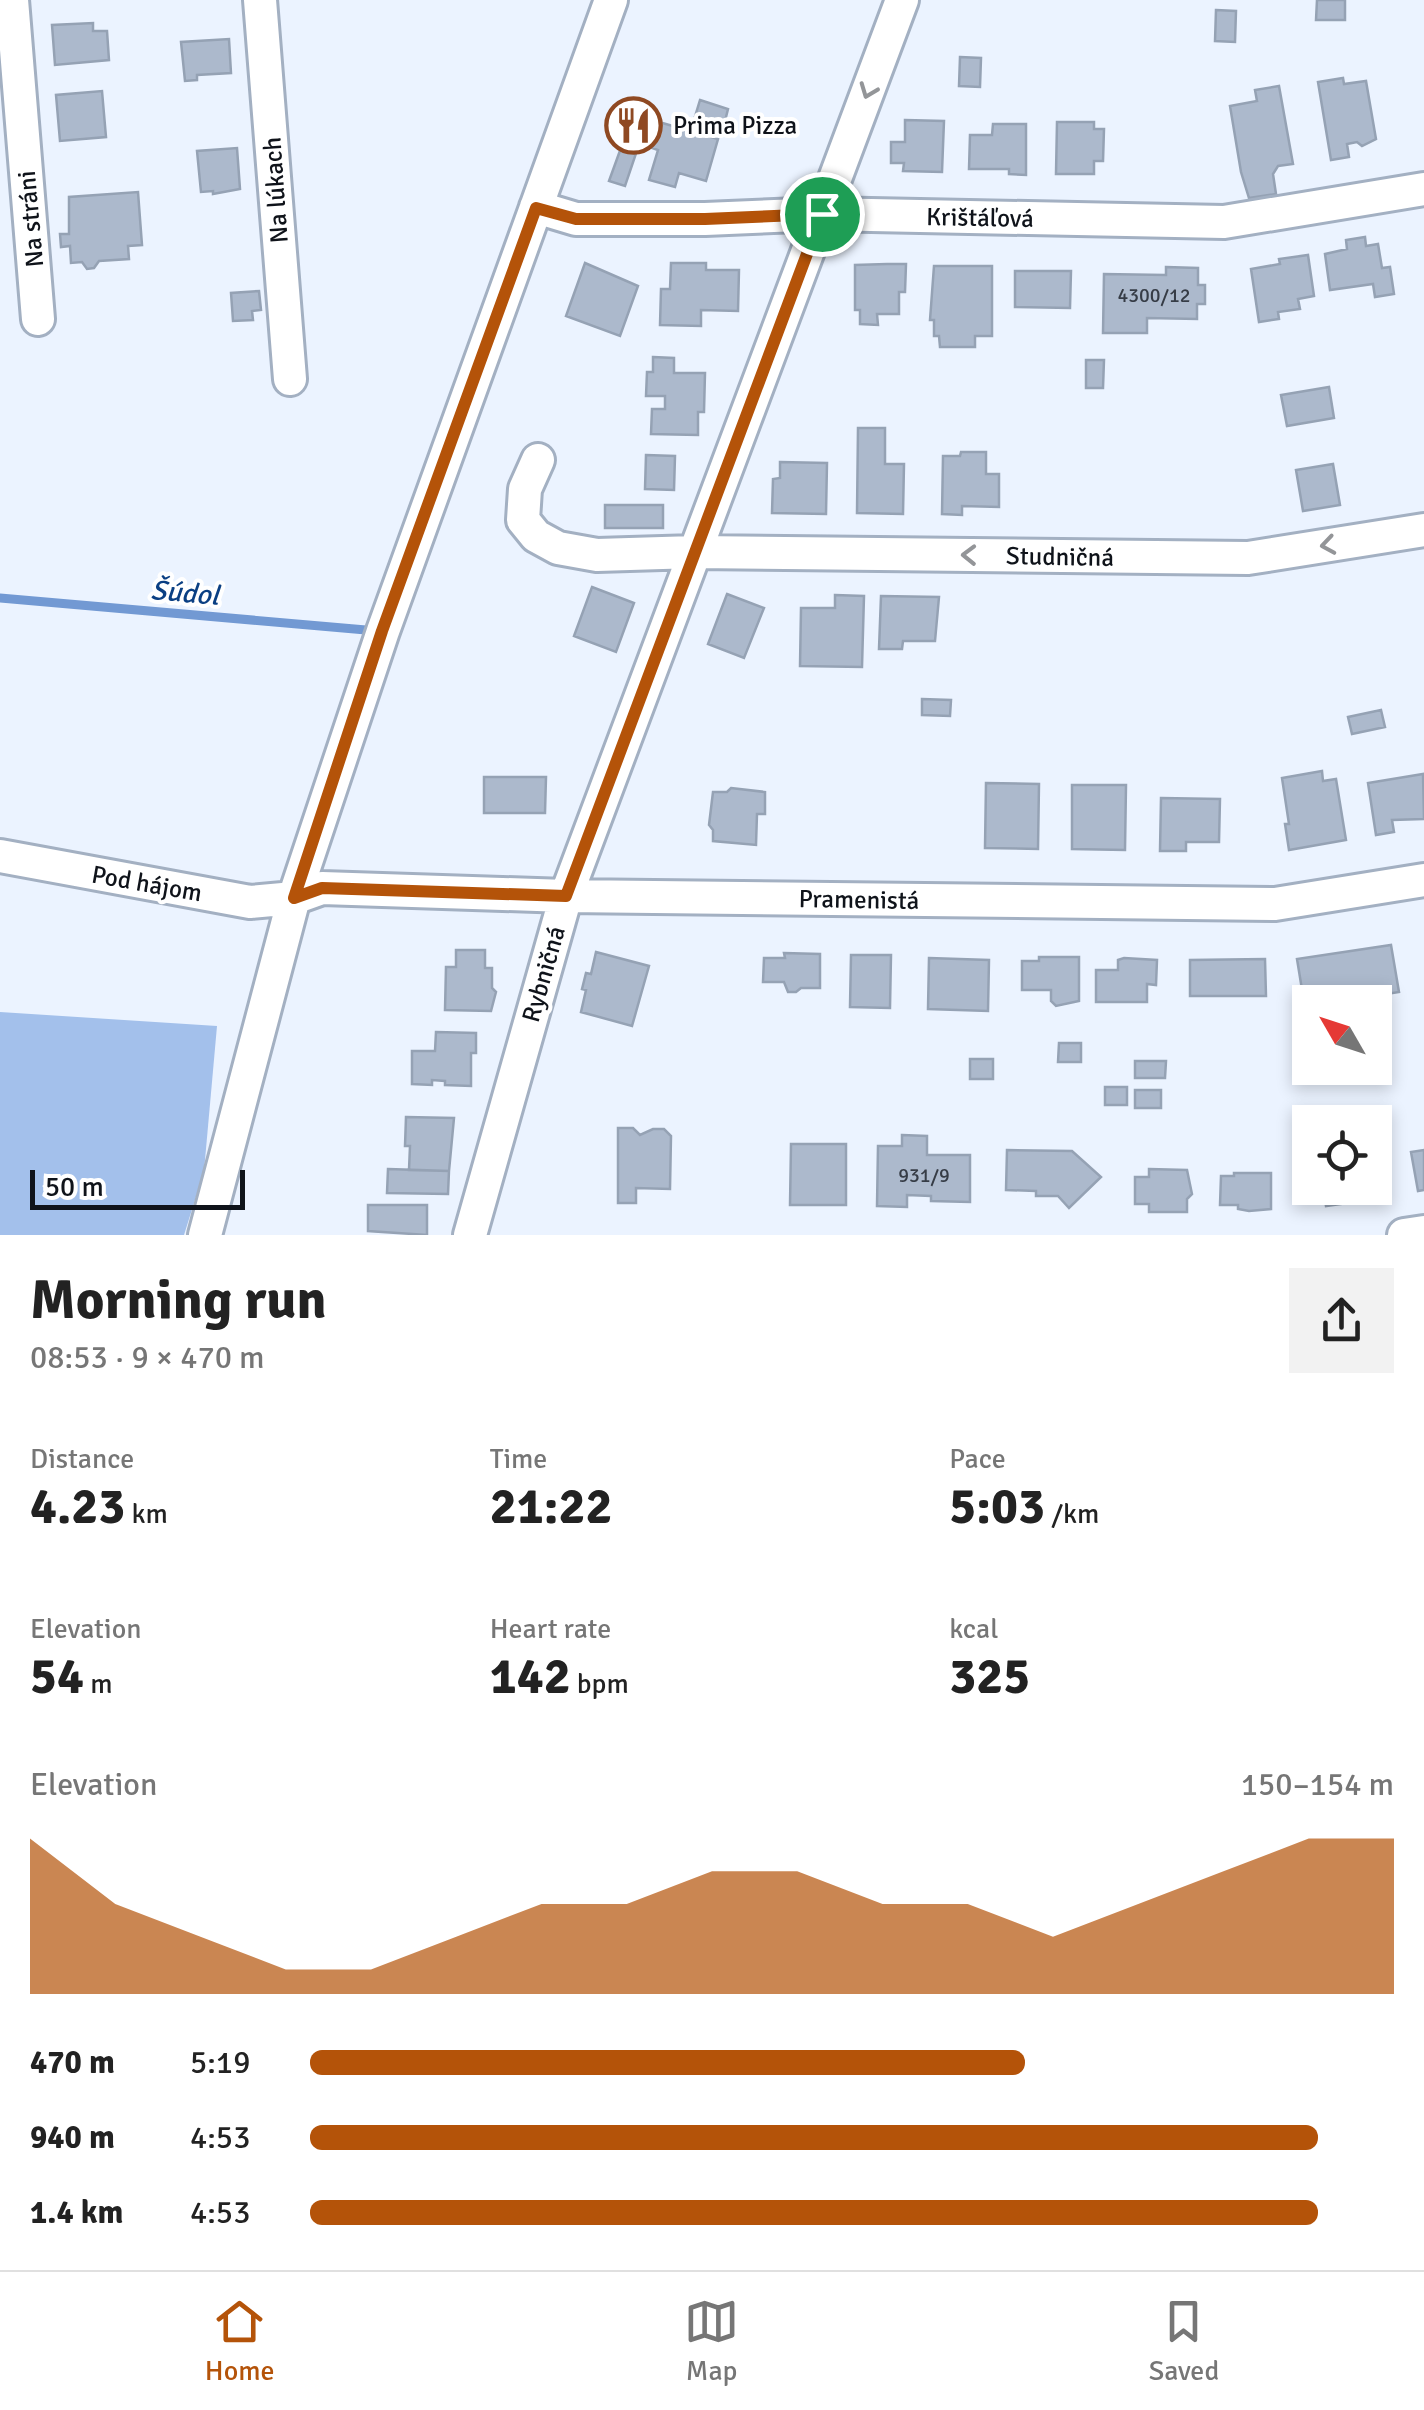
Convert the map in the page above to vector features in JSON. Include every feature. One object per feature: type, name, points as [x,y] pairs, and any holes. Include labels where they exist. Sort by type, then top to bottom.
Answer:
[{"type":"street","name":"Na stráni","points":[[12,0],[38,319]]},
{"type":"street","name":"Na lúkach","points":[[260,0],[290,379]]},
{"type":"street","points":[[205,1235],[294,898],[382,631],[611,0]]},
{"type":"street","name":"Rybničná","points":[[470,1235],[566,896],[902,0]]},
{"type":"street","name":"Krištáľová","points":[[536,208],[576,219],[822,214],[1224,222],[1424,189]]},
{"type":"street","name":"Studničná","points":[[538,460],[525,489],[523,520],[536,536],[558,548],[597,556],[694,552],[1248,558],[1424,530]]},
{"type":"street","name":"Pod hájom","points":[[0,856],[250,902],[294,898]]},
{"type":"street","name":"Pramenistá","points":[[294,898],[322,888],[566,896],[1275,904],[1424,880]]},
{"type":"street","points":[[1404,1235],[1424,1232]]},
{"type":"shaded area","points":[[0,1012],[217,1026],[204,1171],[184,1235],[0,1235]]},
{"type":"building","points":[[1317,0],[1345,0],[1345,20],[1316,20]]},
{"type":"building","points":[[1216,10],[1236,11],[1235,42],[1215,41]]},
{"type":"building","points":[[93,23],[93,31],[107,31],[109,60],[55,65],[52,25]]},
{"type":"building","points":[[229,39],[231,73],[197,75],[197,80],[185,81],[181,42]]},
{"type":"building","points":[[960,57],[981,58],[980,87],[959,86]]},
{"type":"building","points":[[1343,78],[1344,84],[1366,81],[1376,139],[1362,146],[1357,142],[1347,144],[1349,157],[1331,160],[1318,82]]},
{"type":"building","points":[[1279,86],[1293,164],[1278,166],[1273,174],[1276,194],[1249,198],[1230,106],[1257,101],[1255,90]]},
{"type":"building","points":[[102,91],[106,137],[60,141],[56,95]]},
{"type":"building","points":[[700,100],[728,109],[723,129],[694,120]]},
{"type":"building","points":[[634,112],[648,118],[625,186],[609,181]]},
{"type":"building","points":[[905,120],[944,121],[942,172],[903,171],[904,163],[891,163],[891,142],[905,142]]},
{"type":"building","points":[[659,122],[718,139],[706,181],[679,173],[675,187],[649,180],[658,150],[652,148]]},
{"type":"building","points":[[1057,122],[1094,122],[1094,129],[1104,129],[1103,161],[1094,161],[1094,174],[1056,174]]},
{"type":"building","points":[[993,124],[1026,124],[1026,175],[1009,174],[1009,169],[969,169],[970,135],[992,135]]},
{"type":"building","points":[[237,148],[240,189],[201,192],[197,151]]},
{"type":"building","points":[[138,192],[142,245],[128,246],[129,259],[99,261],[94,268],[87,269],[82,262],[71,263],[70,246],[61,247],[60,234],[69,234],[69,197]]},
{"type":"building","points":[[1365,237],[1366,246],[1378,244],[1382,268],[1390,267],[1394,294],[1375,297],[1373,284],[1330,290],[1325,254],[1347,249],[1346,240]]},
{"type":"building","points":[[1308,255],[1314,296],[1298,299],[1300,309],[1278,312],[1279,319],[1259,322],[1251,269],[1280,264],[1279,259]]},
{"type":"building","points":[[585,263],[638,286],[620,336],[566,316]]},
{"type":"building","points":[[671,263],[706,263],[706,270],[739,270],[738,311],[701,310],[701,326],[660,325],[661,289],[670,289]]},
{"type":"building","points":[[906,264],[905,292],[899,292],[899,314],[877,314],[878,325],[860,324],[860,310],[855,310],[855,265]]},
{"type":"building","points":[[934,266],[992,266],[992,336],[975,336],[975,347],[940,347],[939,336],[934,336],[934,320],[930,320]]},
{"type":"building","points":[[1166,267],[1198,268],[1198,285],[1205,285],[1205,304],[1197,304],[1197,319],[1147,318],[1147,333],[1103,333],[1104,274],[1166,275]]},
{"type":"building","points":[[1015,271],[1071,271],[1070,308],[1015,307]]},
{"type":"building","points":[[259,291],[261,310],[252,311],[253,320],[233,321],[231,293]]},
{"type":"building","points":[[653,357],[674,358],[674,373],[705,373],[704,412],[698,412],[698,435],[651,434],[652,409],[665,409],[665,396],[646,396],[647,372],[653,372]]},
{"type":"building","points":[[1086,360],[1104,360],[1103,388],[1086,388]]},
{"type":"building","points":[[1329,387],[1334,418],[1287,426],[1281,395]]},
{"type":"building","points":[[858,428],[885,428],[885,464],[904,464],[903,514],[857,513]]},
{"type":"building","points":[[961,452],[986,452],[986,474],[999,474],[999,507],[962,506],[962,515],[942,514],[943,456],[960,456]]},
{"type":"building","points":[[646,455],[675,456],[674,490],[645,489]]},
{"type":"building","points":[[780,462],[827,463],[826,514],[772,513],[773,479],[780,478]]},
{"type":"building","points":[[1333,464],[1340,505],[1303,511],[1296,470]]},
{"type":"building","points":[[605,505],[663,505],[663,528],[605,528]]},
{"type":"building","points":[[592,587],[634,603],[616,652],[574,636]]},
{"type":"building","points":[[727,594],[764,608],[744,658],[708,644]]},
{"type":"building","points":[[835,595],[864,596],[862,667],[800,666],[801,608],[835,608]]},
{"type":"building","points":[[881,596],[939,597],[935,641],[903,641],[902,649],[879,649]]},
{"type":"building","points":[[922,699],[951,700],[950,716],[922,715]]},
{"type":"building","points":[[1381,710],[1385,727],[1352,734],[1348,717]]},
{"type":"building","points":[[1322,771],[1323,781],[1336,779],[1346,840],[1289,850],[1282,778]]},
{"type":"building","points":[[1423,774],[1424,819],[1392,820],[1394,832],[1376,835],[1368,783]]},
{"type":"building","points":[[484,777],[546,777],[545,813],[484,813]]},
{"type":"building","points":[[986,783],[1039,784],[1038,849],[985,848]]},
{"type":"building","points":[[1072,785],[1126,785],[1125,850],[1072,849]]},
{"type":"building","points":[[731,788],[765,792],[765,814],[757,814],[756,845],[713,841],[709,825],[713,792],[727,792]]},
{"type":"building","points":[[1161,798],[1220,799],[1219,842],[1186,842],[1186,851],[1160,851]]},
{"type":"building","points":[[1391,945],[1399,992],[1392,993],[1392,985],[1301,985],[1297,959]]},
{"type":"building","points":[[456,950],[485,950],[485,968],[492,968],[492,988],[496,992],[491,1011],[445,1010],[446,967],[456,967]]},
{"type":"building","points":[[596,952],[649,966],[632,1026],[581,1012],[586,973],[591,974]]},
{"type":"building","points":[[784,953],[820,954],[820,988],[788,992],[784,982],[763,982],[764,958],[785,958]]},
{"type":"building","points":[[851,955],[891,955],[890,1008],[850,1007]]},
{"type":"building","points":[[1039,957],[1079,957],[1079,1001],[1056,1006],[1051,1001],[1051,990],[1022,990],[1022,961],[1039,961]]},
{"type":"building","points":[[929,958],[989,960],[988,1011],[928,1009]]},
{"type":"building","points":[[1265,959],[1266,996],[1190,996],[1190,960]]},
{"type":"building","points":[[1118,960],[1157,960],[1156,985],[1147,984],[1147,1002],[1096,1002],[1096,970],[1118,970]]},
{"type":"building","points":[[436,1032],[476,1033],[476,1053],[471,1053],[471,1086],[432,1080],[432,1085],[412,1084],[412,1051],[435,1051]]},
{"type":"building","points":[[1059,1043],[1081,1043],[1081,1062],[1058,1062]]},
{"type":"building","points":[[970,1059],[993,1059],[993,1079],[970,1079]]},
{"type":"building","points":[[1135,1061],[1166,1061],[1165,1078],[1135,1078]]},
{"type":"building","points":[[1105,1087],[1127,1087],[1127,1105],[1105,1105]]},
{"type":"building","points":[[1135,1090],[1161,1090],[1161,1108],[1135,1108]]},
{"type":"building","points":[[406,1117],[454,1118],[449,1171],[409,1170]]},
{"type":"building","points":[[618,1128],[633,1128],[640,1135],[664,1129],[671,1136],[670,1189],[636,1188],[636,1203],[618,1203]]},
{"type":"building","points":[[902,1135],[927,1136],[927,1155],[970,1155],[970,1202],[931,1201],[931,1196],[907,1195],[907,1207],[877,1206],[878,1146],[902,1146]]},
{"type":"building","points":[[791,1144],[846,1144],[846,1205],[790,1205]]},
{"type":"building","points":[[1007,1150],[1072,1151],[1101,1177],[1069,1208],[1058,1196],[1006,1190]]},
{"type":"building","points":[[1424,1150],[1424,1190],[1418,1191],[1411,1152]]},
{"type":"building","points":[[388,1169],[449,1171],[448,1194],[387,1193]]},
{"type":"building","points":[[1149,1169],[1187,1170],[1192,1194],[1187,1199],[1187,1212],[1149,1212],[1149,1204],[1135,1204],[1135,1177],[1149,1177]]},
{"type":"building","points":[[1271,1173],[1271,1209],[1249,1211],[1238,1209],[1238,1205],[1220,1205],[1221,1176]]},
{"type":"building","points":[[368,1205],[427,1205],[427,1235],[368,1231]]},
{"type":"waterway","name":"Šúdol","points":[[0,598],[366,630]]},
{"type":"place","name":"Prima Pizza","points":[[634,125]]},
{"type":"route","points":[[536,208],[576,219],[822,214],[566,896],[322,888],[294,898],[382,631],[536,208]]}]
